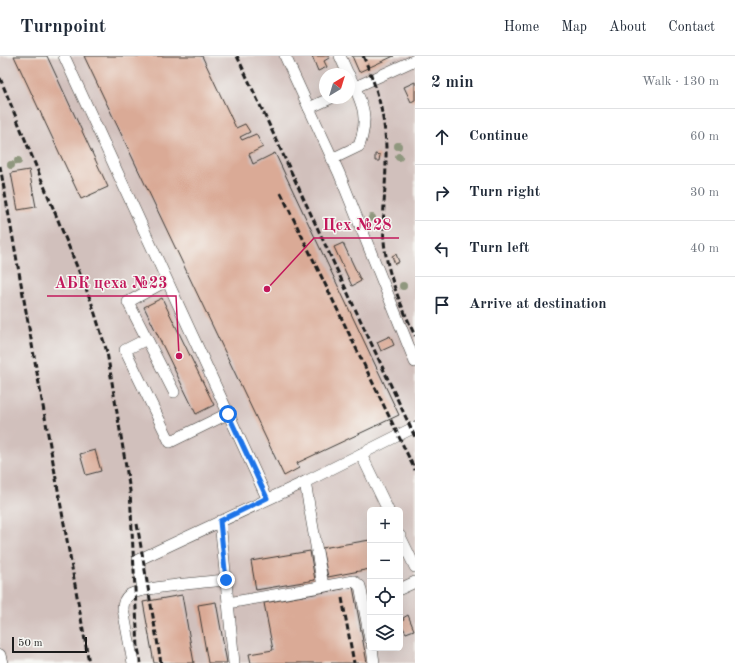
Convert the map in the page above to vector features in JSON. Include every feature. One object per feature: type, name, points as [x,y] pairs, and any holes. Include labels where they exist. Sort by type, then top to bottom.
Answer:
[{"type":"street","points":[[64,56],[166,281],[267,498]]},
{"type":"street","points":[[285,56],[332,159],[415,362]]},
{"type":"street","points":[[340,56],[346,68]]},
{"type":"street","points":[[355,88],[415,60]]},
{"type":"street","points":[[332,159],[359,146],[363,135],[365,113],[355,95]]},
{"type":"street","points":[[309,108],[319,103]]},
{"type":"street","points":[[166,281],[128,302],[174,392]]},
{"type":"street","points":[[147,339],[125,350],[170,442],[228,414]]},
{"type":"street","points":[[143,590],[138,560],[267,498],[305,482],[415,427]]},
{"type":"street","points":[[361,454],[387,507]]},
{"type":"street","points":[[305,482],[323,586]]},
{"type":"street","points":[[220,521],[234,663]]},
{"type":"street","points":[[403,542],[415,568]]},
{"type":"street","points":[[132,663],[123,604],[130,594],[143,590],[226,580]]},
{"type":"street","points":[[228,603],[350,581],[357,583],[360,586],[367,604]]},
{"type":"street","points":[[403,588],[415,582]]},
{"type":"street","points":[[372,651],[374,663]]},
{"type":"street","points":[[0,655],[2,663]]},
{"type":"shaded area","points":[[0,56],[415,56],[415,663],[0,663]]},
{"type":"building","points":[[14,56],[47,56],[108,187],[81,199]]},
{"type":"building","points":[[84,56],[202,56],[236,128],[245,124],[250,132],[240,137],[242,140],[256,134],[263,147],[249,154],[253,164],[275,153],[399,415],[297,463],[299,468],[284,476]]},
{"type":"building","points":[[312,56],[328,56],[329,58],[324,61],[327,67],[319,68],[318,71]]},
{"type":"building","points":[[352,56],[394,56],[359,72]]},
{"type":"building","points":[[415,82],[415,100],[411,102],[404,87]]},
{"type":"building","points":[[375,154],[380,155],[379,161],[375,161]]},
{"type":"building","points":[[29,170],[36,207],[18,210],[11,173]]},
{"type":"building","points":[[343,243],[361,281],[352,286],[334,247]]},
{"type":"building","points":[[396,254],[399,262],[395,264],[392,256]]},
{"type":"building","points":[[162,298],[214,405],[196,414],[144,307]]},
{"type":"building","points":[[390,336],[394,345],[381,351],[377,342]]},
{"type":"building","points":[[95,450],[101,471],[86,475],[80,454]]},
{"type":"building","points":[[367,540],[367,570],[328,577],[322,548]]},
{"type":"building","points":[[310,551],[315,580],[256,590],[251,561]]},
{"type":"building","points":[[353,587],[367,663],[251,663],[249,654],[273,650],[264,603]]},
{"type":"building","points":[[182,595],[194,663],[154,663],[143,602]]},
{"type":"building","points":[[216,602],[227,663],[208,663],[198,605]]},
{"type":"building","points":[[408,615],[414,630],[406,633],[403,628],[403,618]]},
{"type":"railway","points":[[237,56],[415,437]]},
{"type":"railway","points":[[363,56],[377,93],[385,132],[386,159],[384,241],[388,266],[395,290],[415,336]]},
{"type":"railway","points":[[0,78],[91,301],[107,352],[130,491],[138,648],[141,663]]},
{"type":"railway","points":[[0,166],[89,663]]},
{"type":"railway","points":[[281,193],[415,470]]},
{"type":"railway","points":[[137,524],[161,663]]},
{"type":"railway","points":[[342,598],[354,663]]},
{"type":"place","name":"Цех №28","points":[[267,289]]},
{"type":"place","name":"АБК цеха №23","points":[[179,356]]},
{"type":"route","points":[[226,580],[220,521],[267,498],[228,414]]}]
